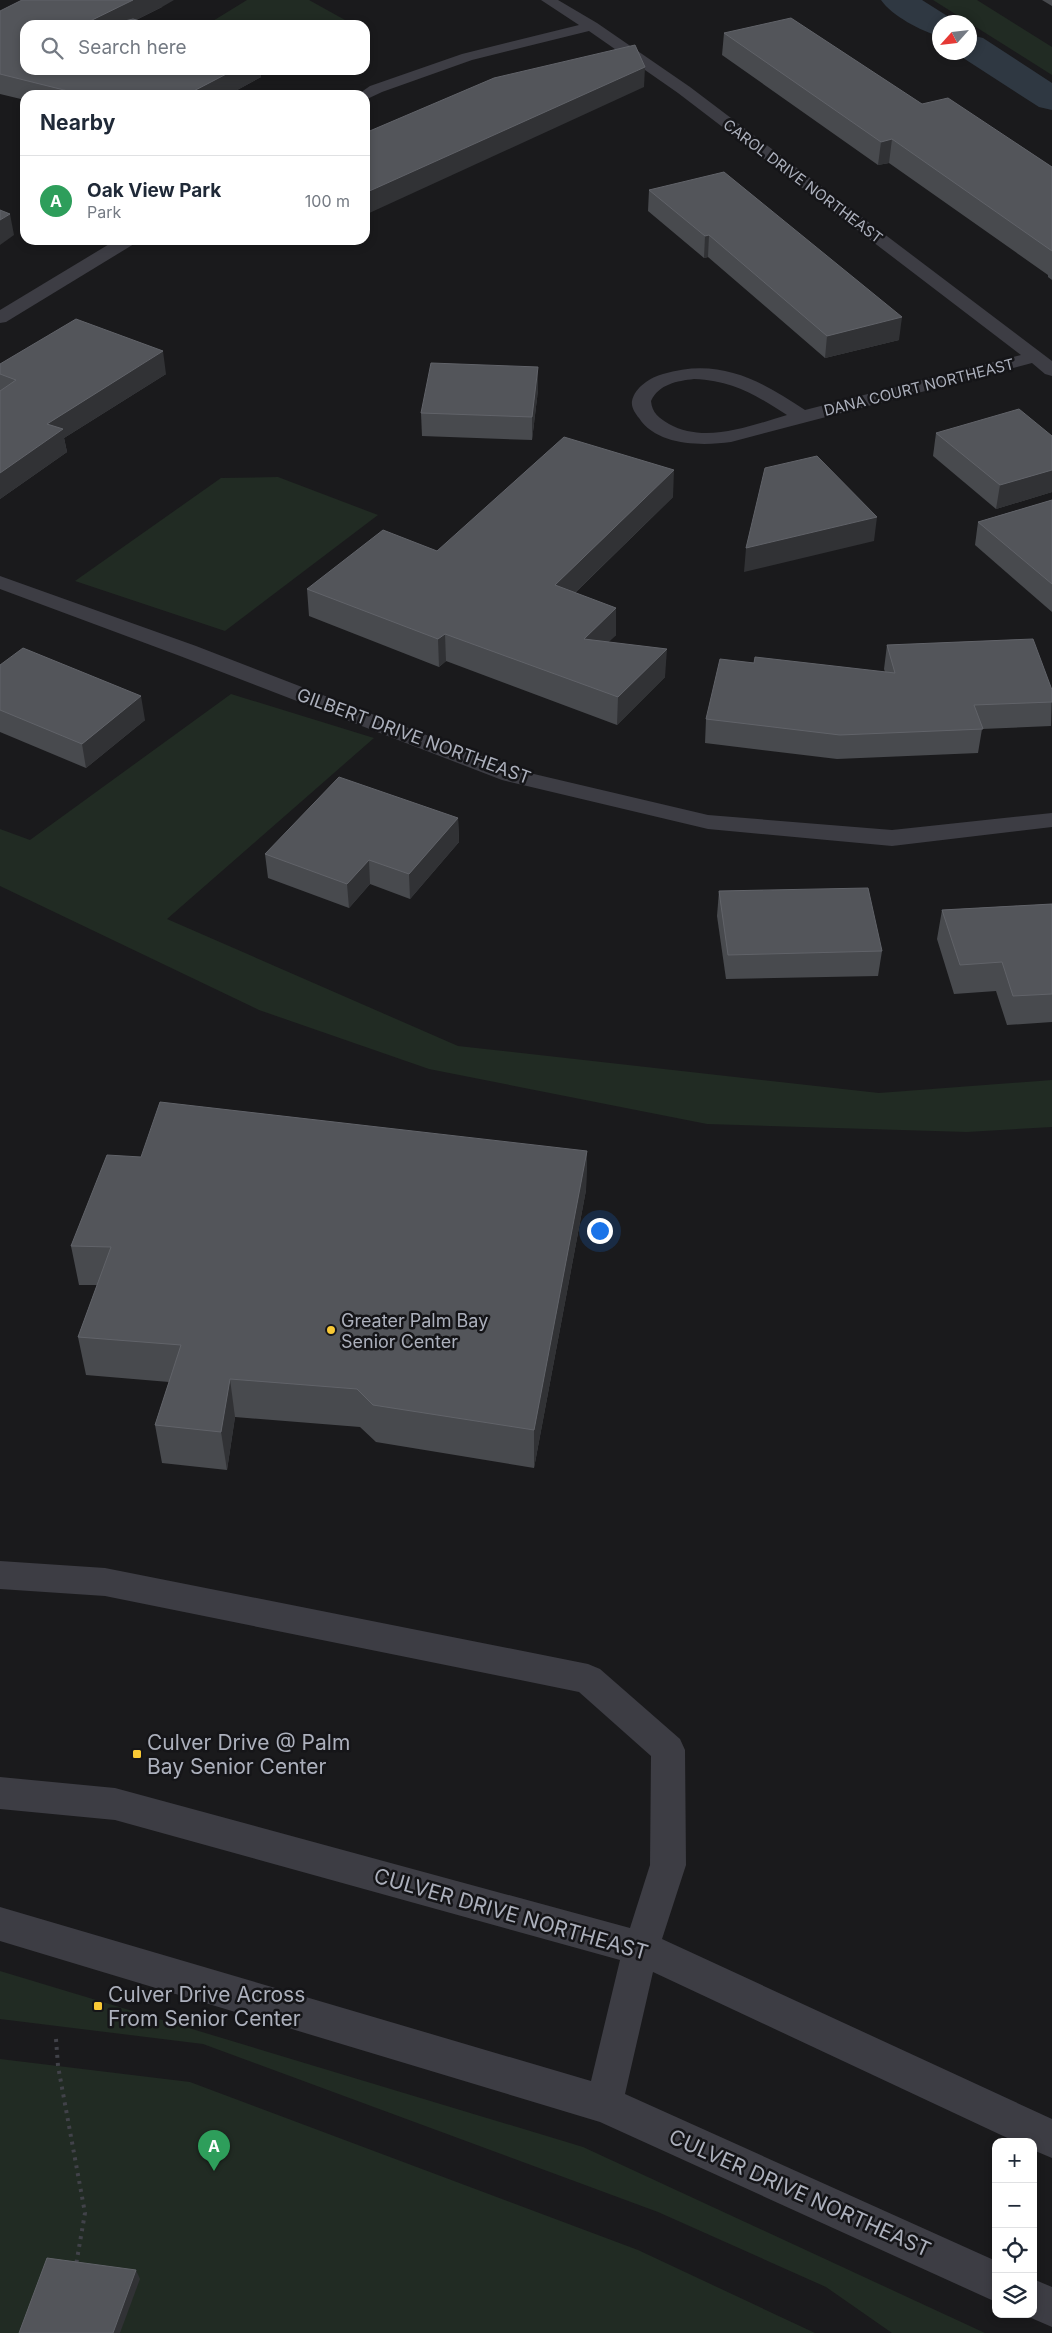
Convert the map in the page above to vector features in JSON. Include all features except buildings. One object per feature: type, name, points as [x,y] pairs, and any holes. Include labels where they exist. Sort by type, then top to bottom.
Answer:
[{"type":"street","name":"CAROL DRIVE NORTHEAST","points":[[548,0],[592,26],[684,90],[1052,370]]},
{"type":"street","points":[[370,92],[467,57],[592,26]]},
{"type":"street","points":[[0,318],[120,245]]},
{"type":"street","name":"DANA COURT NORTHEAST","points":[[802,417],[751,384],[734,377],[715,374],[674,376],[646,391],[641,402],[643,412],[652,423],[667,431],[686,437],[708,439],[729,437],[1035,357]]},
{"type":"street","name":"GILBERT DRIVE NORTHEAST","points":[[0,582],[197,654],[510,775],[708,822],[892,838],[1052,820]]},
{"type":"street","points":[[0,1575],[105,1582],[588,1679],[668,1750],[668,1865],[641,1948],[604,2104]]},
{"type":"street","name":"CULVER DRIVE NORTHEAST","points":[[0,1793],[115,1804],[641,1948],[1052,2139]]},
{"type":"street","name":"CULVER DRIVE NORTHEAST","points":[[0,1924],[604,2104],[992,2280]]},
{"type":"street","points":[[1037,2301],[1052,2307]]},
{"type":"path","points":[[56,2039],[58,2066],[85,2213],[74,2271]]},
{"type":"shaded area","points":[[247,0],[309,0],[345,20],[214,20]]},
{"type":"shaded area","points":[[933,0],[977,0],[1052,47],[1052,75],[977,28],[977,15],[957,15]]},
{"type":"shaded area","points":[[278,477],[378,515],[225,631],[75,581],[221,478]]},
{"type":"shaded area","points":[[231,694],[374,738],[167,919],[458,1046],[879,1093],[1052,1080],[1052,1127],[967,1132],[707,1124],[429,1069],[259,1010],[0,886],[0,829],[30,840]]},
{"type":"shaded area","points":[[0,1971],[583,2147],[985,2333],[892,2333],[826,2287],[658,2212],[203,2044],[0,2019]]},
{"type":"shaded area","points":[[0,2059],[190,2082],[638,2250],[815,2333],[0,2333]]},
{"type":"waterway","points":[[898,0],[932,21]]},
{"type":"waterway","points":[[977,51],[1052,99]]},
{"type":"place","name":"Greater Palm Bay Senior Center","points":[[331,1330]]},
{"type":"place","name":"Culver Drive @ Palm Bay Senior Center","points":[[137,1754]]},
{"type":"place","name":"Culver Drive Across From Senior Center","points":[[98,2006]]},
{"type":"place","name":"Oak View Park","points":[[214,2171]]}]
